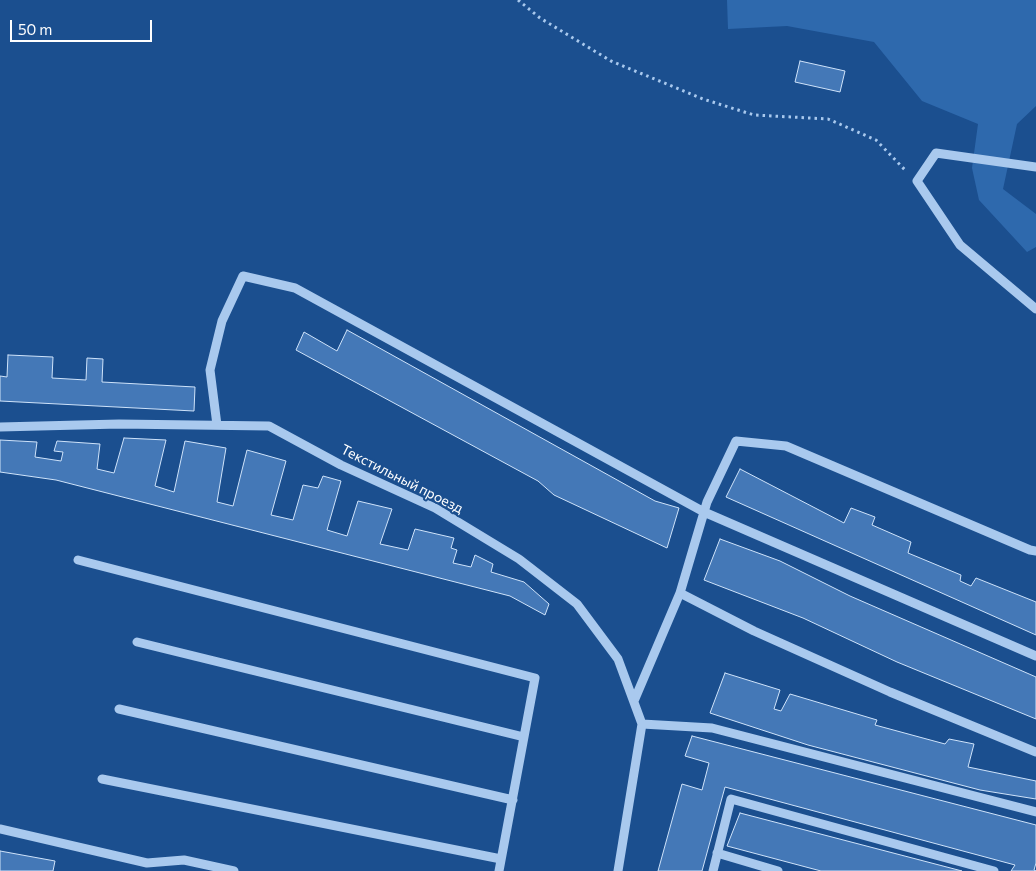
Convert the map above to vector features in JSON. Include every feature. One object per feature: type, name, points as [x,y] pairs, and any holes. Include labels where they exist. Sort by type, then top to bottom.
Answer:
[{"type":"street","points":[[1036,168],[936,153],[917,182],[960,245],[1036,309]]},
{"type":"street","points":[[217,425],[210,370],[222,321],[243,276],[295,288],[704,512],[1036,656]]},
{"type":"street","name":"Текстильный проезд","points":[[0,427],[118,424],[269,426],[341,464],[434,508],[519,559],[577,604],[618,658],[642,724],[618,871]]},
{"type":"street","points":[[634,701],[680,593],[704,512],[736,441],[786,446],[1036,551]]},
{"type":"street","points":[[78,560],[535,678],[499,871]]},
{"type":"street","points":[[680,593],[754,630],[890,692],[1036,752]]},
{"type":"street","points":[[137,642],[524,737]]},
{"type":"street","points":[[119,709],[512,800]]},
{"type":"street","points":[[642,724],[712,728],[1036,812]]},
{"type":"street","points":[[102,779],[501,859]]},
{"type":"street","points":[[712,871],[731,798],[994,871]]},
{"type":"street","points":[[0,829],[147,863],[184,860],[234,871]]},
{"type":"street","points":[[717,853],[778,871]]},
{"type":"path","points":[[518,0],[540,18],[611,61],[704,99],[754,115],[828,119],[876,140],[917,182]]},
{"type":"shaded area","points":[[727,0],[1036,0],[1036,106],[1017,124],[1003,189],[1036,214],[1036,247],[1027,252],[979,200],[972,168],[978,124],[922,101],[874,42],[787,26],[728,29]]},
{"type":"building","points":[[800,61],[845,71],[840,92],[795,82]]},
{"type":"building","points":[[347,330],[655,501],[679,508],[667,548],[554,495],[538,481],[296,350],[304,332],[337,351]]},
{"type":"building","points":[[8,355],[53,357],[52,378],[86,380],[87,358],[103,359],[102,382],[195,387],[194,411],[0,401],[0,376],[7,377]]},
{"type":"building","points":[[124,438],[166,440],[155,486],[174,492],[185,441],[226,448],[217,502],[233,506],[247,450],[286,461],[271,515],[293,520],[303,485],[318,488],[323,476],[341,481],[327,530],[347,536],[358,501],[392,509],[380,544],[408,550],[415,529],[454,538],[451,548],[457,550],[453,563],[471,567],[475,555],[493,564],[491,572],[524,582],[549,604],[545,615],[510,596],[56,480],[0,472],[0,440],[37,442],[35,457],[61,461],[63,452],[54,451],[57,441],[100,444],[97,469],[114,473]]},
{"type":"building","points":[[740,469],[844,523],[851,508],[875,517],[872,525],[911,542],[908,553],[961,575],[960,581],[971,586],[976,578],[1036,602],[1036,635],[726,497]]},
{"type":"building","points":[[720,539],[780,561],[850,596],[1036,677],[1036,719],[897,662],[803,618],[704,580]]},
{"type":"building","points":[[725,673],[780,690],[774,709],[781,711],[790,694],[877,720],[875,725],[945,744],[949,739],[974,744],[968,767],[1036,781],[1036,799],[980,790],[808,745],[710,713]]},
{"type":"building","points":[[692,736],[1036,825],[1036,863],[1034,870],[1036,871],[1011,871],[1015,865],[725,787],[702,871],[658,871],[682,784],[702,790],[709,763],[685,756]]},
{"type":"building","points":[[740,813],[962,871],[821,871],[727,846]]},
{"type":"building","points":[[0,851],[55,861],[53,871],[0,871]]}]
